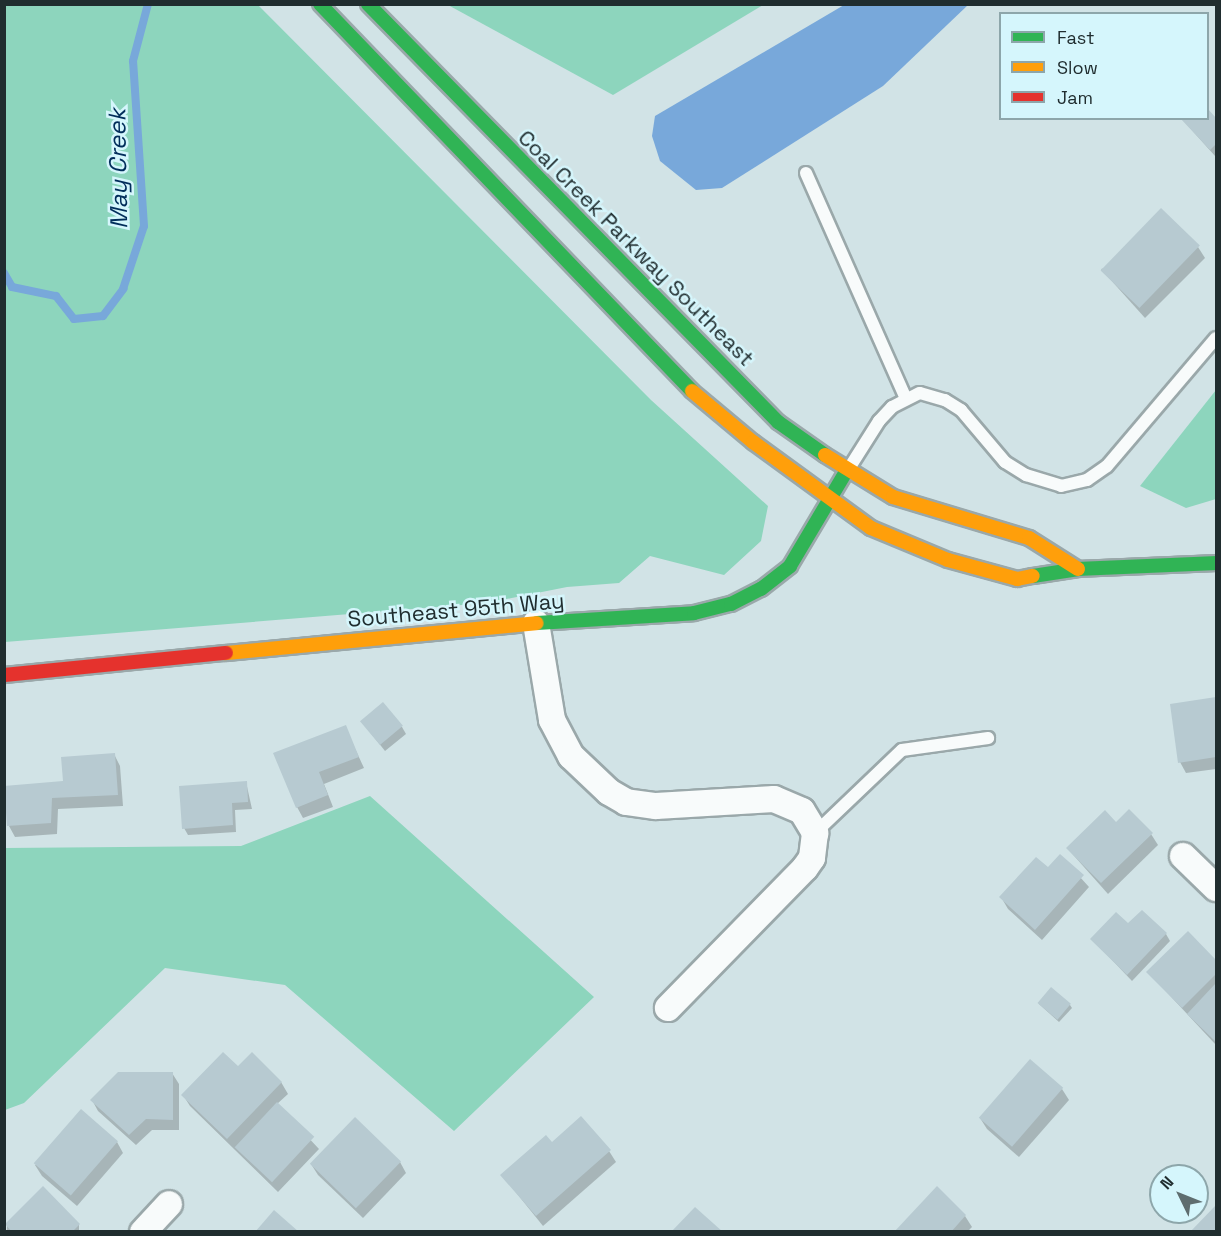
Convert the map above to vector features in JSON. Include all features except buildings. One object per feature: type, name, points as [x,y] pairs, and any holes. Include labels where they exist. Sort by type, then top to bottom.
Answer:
[{"type":"main road","points":[[320,4],[649,350],[744,434],[830,500],[871,528],[948,560],[1017,579],[1078,569],[1216,563]]},
{"type":"main road","name":"Coal Creek Parkway Southeast","points":[[368,4],[778,422],[847,471],[893,497],[938,513],[1029,538],[1078,569]]},
{"type":"main road","name":"Southeast 95th Way","points":[[4,675],[536,623],[694,613],[731,604],[762,589],[790,566],[847,471]]},
{"type":"street","points":[[536,623],[552,720],[571,756],[609,792],[626,802],[656,806],[774,799],[802,811],[815,833],[812,858],[805,868],[668,1008]]},
{"type":"street","points":[[1183,856],[1216,888]]},
{"type":"street","points":[[143,1232],[169,1204]]},
{"type":"lane","points":[[806,173],[906,399]]},
{"type":"lane","points":[[847,471],[879,421],[906,399],[920,393],[945,400],[975,424],[1005,462],[1043,483],[1061,486],[1087,480],[1107,466],[1216,338]]},
{"type":"lane","points":[[815,833],[902,750],[988,738]]},
{"type":"green space","points":[[5,4],[258,5],[651,400],[768,506],[761,541],[724,575],[650,556],[619,583],[567,587],[486,603],[5,642]]},
{"type":"green space","points":[[448,5],[763,5],[613,95]]},
{"type":"green space","points":[[1216,390],[1216,499],[1186,508],[1140,486]]},
{"type":"green space","points":[[370,796],[594,997],[454,1131],[285,985],[165,968],[24,1103],[5,1110],[5,848],[241,846]]},
{"type":"water","points":[[844,5],[968,5],[883,86],[722,188],[696,190],[660,161],[652,136],[655,116]]},
{"type":"waterway","name":"May Creek","points":[[4,273],[12,287],[56,296],[74,319],[103,316],[123,289],[144,226],[133,61],[148,4]]},
{"type":"traffic: fast","points":[[320,4],[692,391]]},
{"type":"traffic: fast","points":[[368,4],[778,422],[825,455]]},
{"type":"traffic: fast","points":[[537,623],[694,613],[731,604],[761,589],[790,566],[844,475]]},
{"type":"traffic: fast","points":[[1033,576],[1078,569],[1216,563]]},
{"type":"traffic: slow","points":[[692,391],[753,442],[871,528],[948,560],[1017,579],[1033,576]]},
{"type":"traffic: slow","points":[[825,455],[893,497],[1029,538],[1078,569]]},
{"type":"traffic: slow","points":[[226,653],[537,623]]},
{"type":"traffic: jam","points":[[4,675],[226,653]]}]
